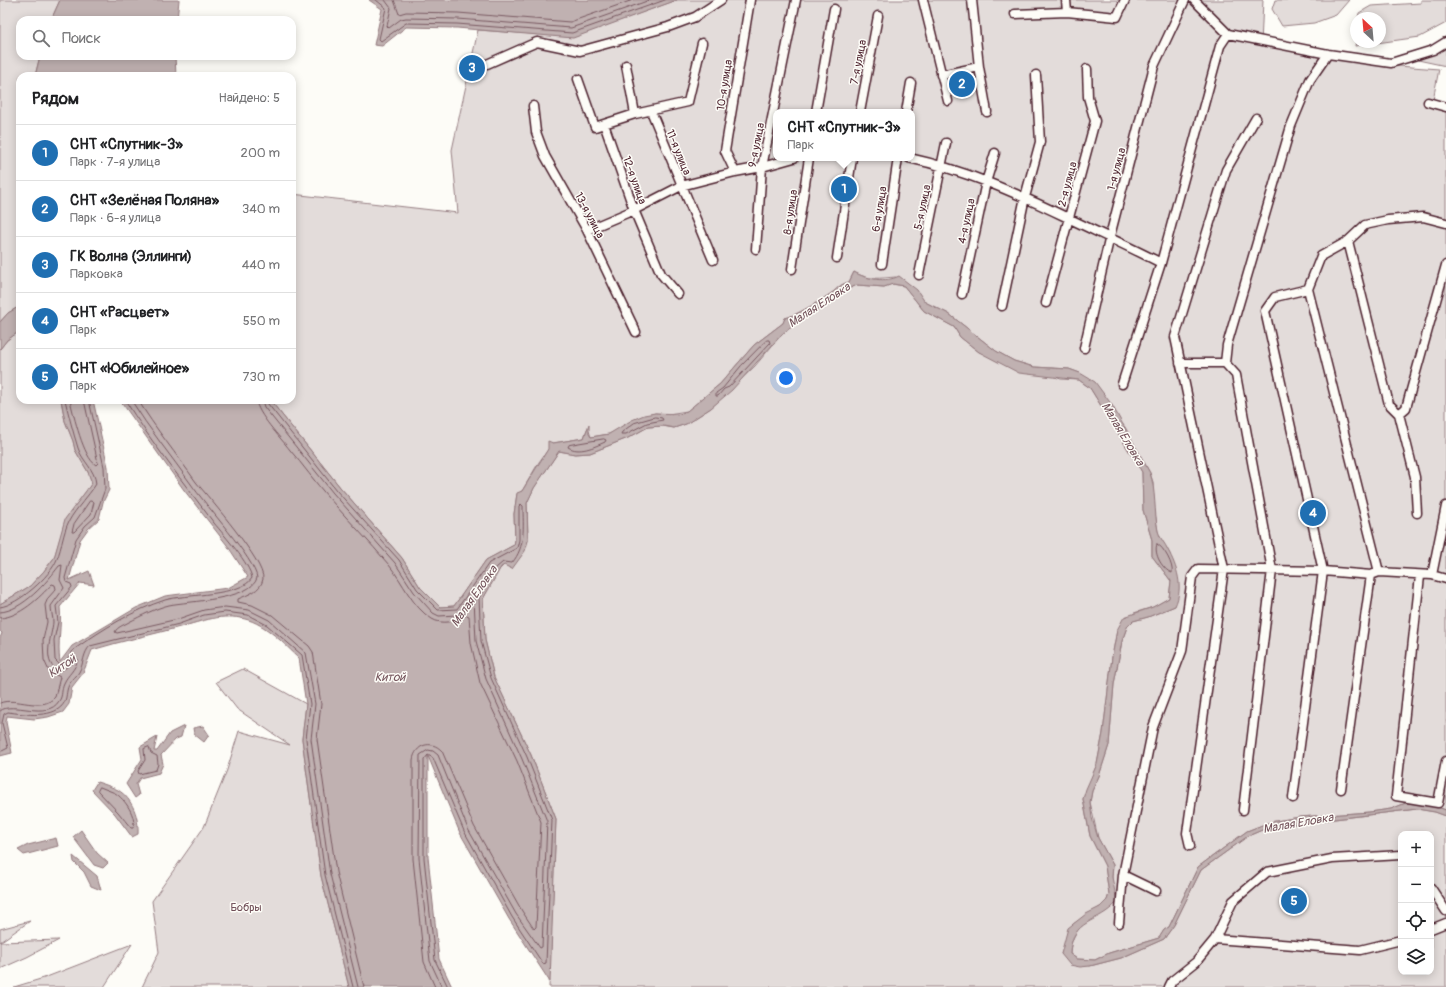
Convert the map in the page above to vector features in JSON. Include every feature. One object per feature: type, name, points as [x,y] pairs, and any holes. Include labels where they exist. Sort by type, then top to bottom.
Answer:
[{"type":"street","points":[[487,64],[537,42],[580,51],[668,27],[695,17],[721,0]]},
{"type":"street","name":"10-я улица","points":[[735,172],[725,151],[750,0]]},
{"type":"street","name":"9-я улица","points":[[774,109],[796,0]]},
{"type":"street","points":[[923,0],[940,75],[948,101]]},
{"type":"street","points":[[972,0],[979,67],[987,112]]},
{"type":"street","points":[[1066,0],[1067,12]]},
{"type":"street","points":[[1015,14],[1067,12],[1117,17],[1125,0]]},
{"type":"street","name":"1-я улица","points":[[1084,348],[1110,236],[1154,66],[1185,0]]},
{"type":"street","points":[[1194,0],[1228,34],[1328,54],[1391,62],[1433,50],[1446,42]]},
{"type":"street","points":[[817,109],[834,9]]},
{"type":"street","name":"7-я улица","points":[[861,109],[878,16]]},
{"type":"street","points":[[1122,384],[1161,263],[1220,46],[1228,34]]},
{"type":"street","points":[[578,79],[596,127],[635,114],[688,102],[702,43]]},
{"type":"street","points":[[1225,363],[1227,345],[1291,126],[1310,80],[1328,54]]},
{"type":"street","points":[[626,66],[635,114]]},
{"type":"street","points":[[940,75],[979,67]]},
{"type":"street","name":"2-я улица","points":[[1046,303],[1095,121],[1088,97],[1087,69]]},
{"type":"street","points":[[1002,306],[1025,197],[1040,142],[1036,75]]},
{"type":"street","points":[[907,109],[911,83]]},
{"type":"street","points":[[1428,102],[1446,107]]},
{"type":"street","name":"13-я улица","points":[[533,106],[536,132],[545,156],[587,230],[636,332]]},
{"type":"street","name":"11-я улица","points":[[650,111],[713,260]]},
{"type":"street","name":"9-я улица","points":[[756,249],[762,167],[773,113]]},
{"type":"street","points":[[1190,846],[1187,833],[1224,569],[1175,337],[1226,170],[1256,118]]},
{"type":"street","name":"12-я улица","points":[[604,124],[634,210],[661,274],[678,294]]},
{"type":"street","name":"5-я улица","points":[[918,275],[946,143]]},
{"type":"street","name":"4-я улица","points":[[962,294],[986,182],[995,153]]},
{"type":"street","points":[[915,159],[942,165],[1025,197],[1110,236],[1161,263]]},
{"type":"street","points":[[587,230],[634,210],[681,186],[783,161]]},
{"type":"street","name":"8-я улица","points":[[792,270],[809,161]]},
{"type":"street","points":[[837,258],[852,161]]},
{"type":"street","name":"6-я улица","points":[[882,264],[898,161]]},
{"type":"street","points":[[1341,789],[1375,574],[1308,289],[1321,256],[1348,240],[1365,225],[1388,220],[1423,217],[1446,223]]},
{"type":"street","points":[[1348,240],[1389,404],[1398,414],[1415,477],[1417,513]]},
{"type":"street","points":[[1398,414],[1406,408],[1446,265]]},
{"type":"street","points":[[1293,798],[1323,571],[1265,310],[1275,297],[1308,289]]},
{"type":"street","points":[[1180,364],[1225,363],[1236,375],[1272,570],[1243,810]]},
{"type":"street","points":[[1432,575],[1446,506]]},
{"type":"street","points":[[1119,923],[1123,875],[1153,727],[1182,651],[1192,577],[1198,569],[1323,571],[1420,576],[1432,575],[1446,579]]},
{"type":"street","points":[[1420,576],[1396,796],[1438,803],[1446,761]]},
{"type":"street","points":[[1169,987],[1172,981],[1196,962],[1215,939],[1233,901],[1267,872],[1332,859],[1398,856]]},
{"type":"street","points":[[1123,875],[1156,891]]},
{"type":"street","points":[[1434,893],[1446,911]]},
{"type":"street","points":[[1434,929],[1446,923]]},
{"type":"street","points":[[1215,939],[1360,950],[1398,941]]},
{"type":"green space","points":[[0,0],[60,0],[53,16],[16,16],[16,60],[39,60],[36,72],[16,72],[16,308],[8,313],[0,322]]},
{"type":"green space","points":[[677,0],[1263,0],[1261,45],[1384,65],[1439,69],[1433,100],[1446,104],[1446,810],[1431,805],[1406,803],[1391,809],[1370,812],[1300,817],[1270,822],[1247,831],[1198,867],[1169,927],[1164,930],[1159,938],[1109,953],[1095,960],[1077,959],[1070,954],[1071,944],[1078,930],[1089,920],[1112,907],[1113,865],[1098,838],[1090,802],[1092,791],[1099,776],[1109,745],[1114,684],[1122,641],[1127,627],[1133,621],[1148,617],[1175,606],[1170,554],[1158,532],[1154,505],[1153,482],[1150,473],[1125,427],[1080,373],[1069,369],[1034,367],[1014,361],[996,351],[949,314],[925,302],[918,294],[896,277],[870,278],[854,272],[849,282],[809,307],[785,318],[783,323],[754,345],[720,384],[687,411],[668,414],[655,413],[609,434],[591,437],[587,429],[584,438],[553,443],[539,462],[522,491],[517,494],[514,514],[514,545],[486,560],[454,606],[440,607],[420,587],[402,558],[340,487],[273,404],[296,404],[296,194],[458,213],[452,150],[478,30],[573,37]]},
{"type":"green space","points":[[1275,0],[1349,0],[1336,15],[1314,23],[1282,26],[1272,9]]},
{"type":"green space","points":[[1421,0],[1446,0],[1446,23],[1420,37],[1386,42],[1386,12],[1361,12],[1371,6],[1421,3]]},
{"type":"green space","points":[[1446,49],[1446,66],[1418,60]]},
{"type":"green space","points":[[892,284],[904,286],[924,311],[954,327],[960,337],[979,352],[1061,379],[1079,380],[1090,388],[1142,472],[1143,510],[1152,540],[1152,556],[1171,581],[1169,598],[1153,607],[1134,613],[1117,630],[1112,657],[1103,733],[1097,764],[1083,799],[1090,836],[1105,866],[1109,894],[1107,900],[1100,907],[1073,924],[1061,954],[1090,966],[1121,958],[1164,939],[1174,925],[1201,870],[1248,836],[1262,830],[1285,825],[1417,809],[1435,812],[1446,816],[1446,987],[549,987],[556,819],[531,755],[494,677],[485,640],[483,599],[499,570],[528,541],[527,503],[534,488],[559,451],[575,454],[590,453],[628,438],[648,427],[663,426],[674,428],[686,424],[711,408],[755,366],[782,334],[812,312],[837,299],[844,291],[857,285],[884,287]]},
{"type":"green space","points":[[16,334],[16,404],[62,404],[65,421],[75,450],[88,472],[92,483],[66,519],[54,558],[30,586],[0,604],[0,349],[7,340]]},
{"type":"green space","name":"Бобры","points":[[243,669],[306,704],[302,739],[321,876],[349,987],[142,987],[159,952],[152,901],[204,827],[227,770],[239,731],[290,745],[237,709],[216,682]]},
{"type":"green space","points":[[30,921],[0,942],[0,929]]},
{"type":"green space","points":[[59,940],[27,957],[0,969],[0,942]]},
{"type":"green space","points":[[132,944],[104,987],[14,987],[44,978]]},
{"type":"water","points":[[60,0],[179,0],[177,16],[53,16]]},
{"type":"water","points":[[369,0],[677,0],[573,38],[457,28],[406,27],[382,46],[374,45],[382,9]]},
{"type":"water","points":[[39,60],[175,60],[176,72],[36,72]]},
{"type":"water","name":"Китой","points":[[854,272],[864,277],[882,280],[899,276],[917,290],[925,302],[949,314],[996,351],[1014,361],[1034,367],[1069,369],[1080,373],[1095,382],[1112,405],[1150,473],[1158,531],[1177,570],[1179,584],[1178,599],[1175,606],[1148,617],[1133,621],[1127,627],[1122,641],[1114,684],[1109,745],[1099,776],[1092,791],[1090,802],[1092,818],[1098,838],[1113,865],[1112,877],[1117,902],[1110,909],[1087,923],[1075,934],[1070,954],[1077,959],[1095,960],[1109,953],[1159,938],[1164,930],[1169,927],[1198,867],[1247,831],[1270,822],[1300,817],[1370,812],[1391,809],[1406,803],[1431,805],[1446,810],[1446,816],[1435,812],[1417,809],[1285,825],[1262,830],[1248,836],[1201,870],[1174,925],[1164,939],[1121,958],[1090,966],[1080,967],[1070,965],[1061,954],[1068,928],[1086,914],[1100,907],[1107,900],[1109,894],[1105,866],[1090,836],[1083,799],[1097,764],[1103,733],[1112,657],[1117,630],[1124,617],[1153,607],[1169,598],[1171,581],[1152,556],[1152,540],[1143,510],[1142,472],[1090,388],[1079,380],[1019,373],[979,352],[960,337],[954,327],[924,311],[904,286],[893,284],[884,287],[857,285],[844,291],[837,299],[812,312],[782,334],[732,390],[711,408],[686,424],[674,428],[663,426],[648,427],[628,438],[590,453],[575,454],[559,451],[534,488],[527,503],[528,541],[525,551],[512,569],[504,565],[501,567],[483,599],[485,640],[494,677],[531,755],[556,819],[550,982],[509,919],[460,833],[428,756],[428,857],[439,959],[452,987],[349,987],[321,876],[302,739],[306,704],[299,658],[274,635],[253,622],[237,617],[212,618],[92,650],[83,673],[72,687],[69,704],[63,712],[48,717],[34,719],[7,716],[6,722],[12,753],[0,756],[0,638],[2,633],[0,631],[0,604],[30,586],[54,558],[65,519],[92,483],[88,472],[75,450],[65,421],[62,404],[94,404],[108,467],[109,490],[103,502],[99,519],[88,529],[80,540],[69,580],[89,571],[94,585],[80,583],[60,607],[60,662],[72,646],[136,608],[165,596],[228,588],[248,577],[227,545],[184,490],[123,404],[273,404],[340,487],[402,558],[420,587],[440,607],[454,606],[486,560],[514,545],[514,514],[517,493],[522,491],[548,449],[548,441],[553,443],[584,438],[589,424],[589,434],[591,437],[609,434],[632,420],[644,415],[655,413],[679,414],[687,411],[720,384],[754,345],[783,323],[785,318],[809,307],[849,282]]},
{"type":"water","points":[[16,308],[16,334],[7,340],[0,349],[0,322],[8,313]]},
{"type":"water","points":[[184,726],[181,737],[176,739],[161,755],[163,764],[159,773],[140,778],[136,784],[139,795],[135,798],[126,784],[142,759],[140,747],[157,737],[154,751],[157,751],[170,733]]},
{"type":"water","points":[[203,726],[209,735],[204,742],[194,734],[193,728]]},
{"type":"water","points":[[97,782],[118,790],[128,798],[136,815],[138,834],[132,837],[115,814],[92,790]]},
{"type":"water","points":[[81,830],[97,853],[108,863],[103,868],[94,865],[73,837]]},
{"type":"water","points":[[56,838],[58,846],[24,855],[18,850],[28,845]]},
{"type":"water","points":[[73,856],[97,876],[101,890],[91,886],[84,872],[74,862]]},
{"type":"place","name":"ГК Волна (Эллинги)","points":[[472,68]]},
{"type":"place","name":"СНТ «Зелёная Поляна»","points":[[962,84]]},
{"type":"place","name":"СНТ «Спутник-3»","points":[[844,189]]},
{"type":"place","name":"СНТ «Расцвет»","points":[[1313,513]]},
{"type":"place","name":"СНТ «Юбилейное»","points":[[1294,901]]},
{"type":"water label","name":"Малая Еловка","points":[[819,305]]},
{"type":"water label","name":"Малая Еловка","points":[[1123,434]]},
{"type":"water label","name":"Малая Еловка","points":[[474,596]]},
{"type":"water label","name":"Малая Еловка","points":[[1298,823]]}]
